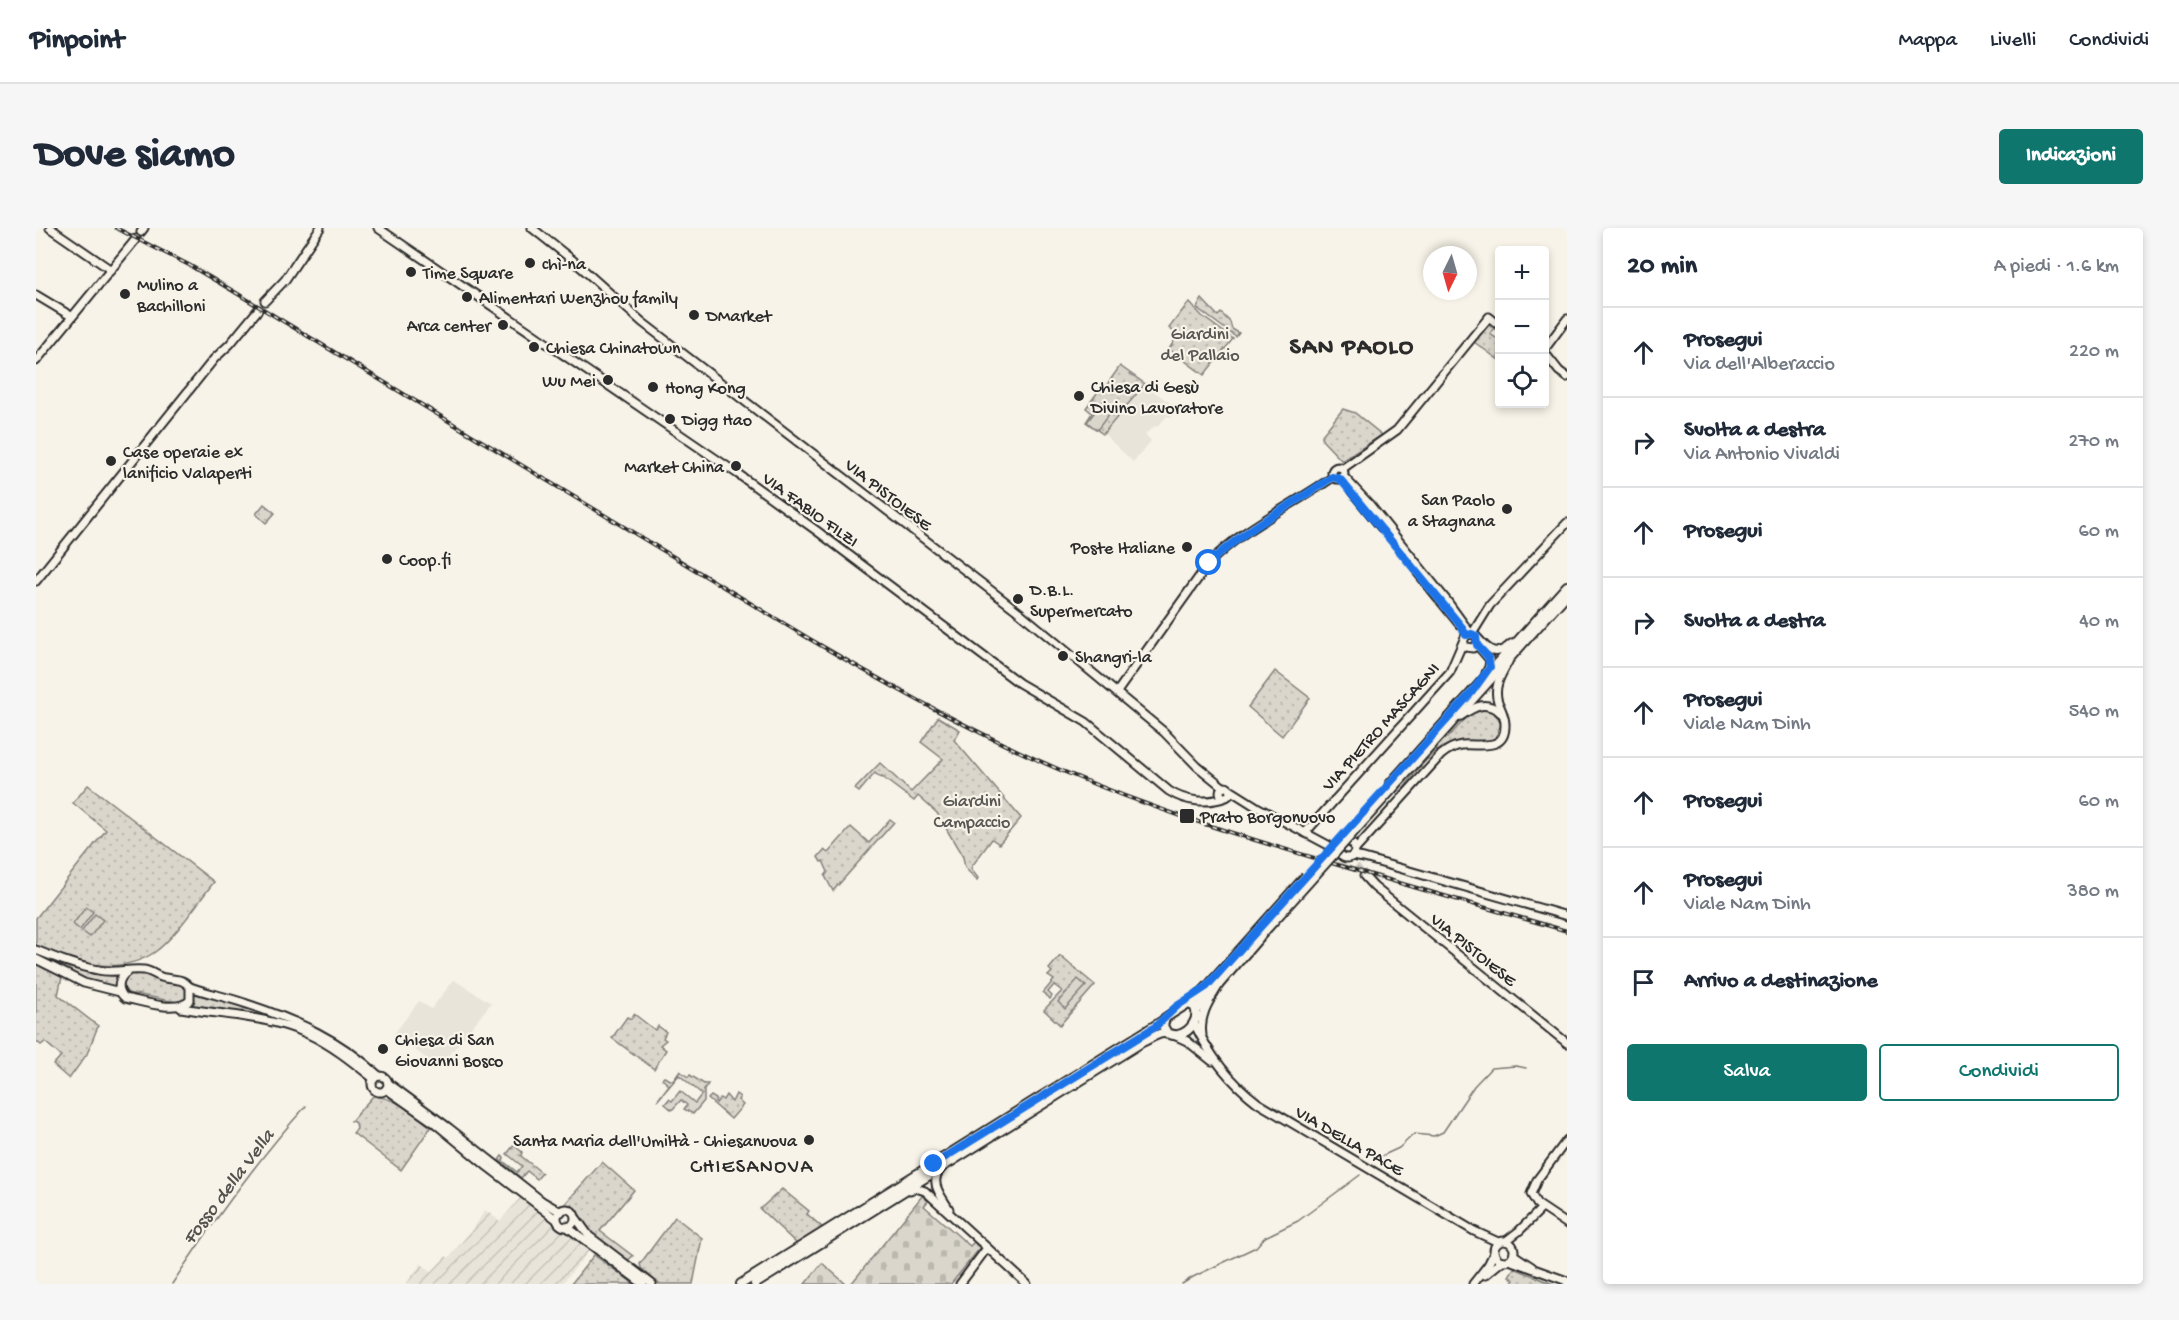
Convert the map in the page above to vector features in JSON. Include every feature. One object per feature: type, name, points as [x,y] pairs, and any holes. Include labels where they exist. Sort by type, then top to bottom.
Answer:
[{"type":"main road","points":[[1171,1013],[1190,1004],[1267,924],[1567,586]]},
{"type":"main road","points":[[1392,785],[1456,719],[1567,594]]},
{"type":"main road","points":[[755,1284],[1142,1042],[1156,1035],[1184,1032],[1194,1023],[1197,1010],[1209,992],[1220,983],[1267,924]]},
{"type":"main road","points":[[741,1284],[1164,1020],[1179,1004],[1206,987]]},
{"type":"main road","points":[[1190,1004],[1197,1010]]},
{"type":"main road","points":[[1164,1020],[1163,1026],[1170,1034]]},
{"type":"street","points":[[50,228],[111,270]]},
{"type":"street","points":[[265,301],[285,280],[320,228]]},
{"type":"street","name":"VIA FABIO FILZI","points":[[378,228],[774,500],[1018,683],[1086,722],[1169,791],[1184,798],[1199,801],[1210,801],[1227,792]]},
{"type":"street","name":"VIA PISTOIESE","points":[[532,228],[575,262],[642,322],[1019,612],[1164,732],[1197,766],[1227,792],[1239,796],[1328,845]]},
{"type":"street","points":[[36,361],[136,239]]},
{"type":"street","points":[[36,295],[71,316]]},
{"type":"street","points":[[36,581],[214,359],[230,344],[258,310]]},
{"type":"street","points":[[1117,692],[1209,563],[1221,551],[1235,539],[1340,475],[1397,430],[1489,317],[1495,322]]},
{"type":"street","points":[[1549,345],[1567,319]]},
{"type":"street","points":[[1547,354],[1559,372],[1567,377]]},
{"type":"street","points":[[1340,475],[1370,505],[1447,601],[1468,638],[1471,649],[1478,643]]},
{"type":"street","name":"VIA PIETRO MASCAGNI","points":[[1305,833],[1453,665],[1457,653],[1490,605],[1567,523]]},
{"type":"street","points":[[1478,643],[1489,650],[1501,651],[1533,624]]},
{"type":"street","points":[[1468,638],[1476,636],[1490,664],[1472,692]]},
{"type":"street","points":[[1352,854],[1441,754],[1462,745],[1486,746],[1497,742],[1505,730],[1497,688],[1499,678],[1511,658]]},
{"type":"street","points":[[1456,719],[1480,705],[1492,706],[1503,715]]},
{"type":"street","points":[[1366,837],[1343,843],[1340,849],[1341,855],[1352,854],[1567,916]]},
{"type":"street","points":[[1350,843],[1356,866],[1363,857]]},
{"type":"street","name":"VIA PISTOIESE","points":[[1364,876],[1374,887],[1567,1043]]},
{"type":"street","points":[[36,950],[98,971],[127,972],[139,969],[150,971],[164,978],[180,979],[190,987],[245,1003],[310,1028],[353,1054],[377,1077]]},
{"type":"street","points":[[36,958],[84,983],[120,992],[125,998],[264,1020],[309,1034],[331,1046],[358,1067],[386,1079],[387,1086],[493,1172],[556,1219],[560,1225],[566,1227],[642,1284]]},
{"type":"street","points":[[120,992],[120,978],[127,972]]},
{"type":"street","points":[[1202,1041],[1201,1024],[1204,1012],[1220,983]]},
{"type":"street","points":[[175,1007],[189,1002],[192,995],[190,987]]},
{"type":"street","points":[[1194,1023],[1202,1041],[1219,1066]]},
{"type":"street","points":[[1170,1034],[1188,1041],[1219,1066]]},
{"type":"street","name":"VIA DELLA PACE","points":[[1219,1066],[1238,1088],[1258,1103],[1474,1231]]},
{"type":"street","points":[[377,1077],[372,1085],[375,1090],[382,1092],[387,1086]]},
{"type":"street","points":[[387,1086],[449,1128],[542,1201],[561,1212],[572,1211],[589,1236],[652,1284]]},
{"type":"street","points":[[1567,1140],[1537,1180],[1531,1194],[1534,1202],[1567,1224]]},
{"type":"street","points":[[944,1166],[936,1176],[936,1185],[952,1214]]},
{"type":"street","points":[[904,1191],[920,1188],[952,1214],[1027,1284]]},
{"type":"street","points":[[1491,1266],[1494,1251],[1506,1243],[1542,1208]]},
{"type":"street","points":[[556,1219],[561,1212]]},
{"type":"street","points":[[566,1227],[576,1218]]},
{"type":"street","points":[[1474,1231],[1506,1243]]},
{"type":"street","points":[[1474,1231],[1494,1251],[1497,1258],[1508,1259],[1567,1281]]},
{"type":"street","points":[[1506,1243],[1508,1259]]},
{"type":"street","points":[[960,1284],[987,1248]]},
{"type":"street","points":[[1475,1284],[1491,1266],[1508,1259]]},
{"type":"shaded area","points":[[1145,385],[1177,408],[1171,418],[1167,416],[1157,427],[1155,426],[1145,434],[1151,441],[1133,462],[1104,434]]},
{"type":"shaded area","points":[[454,980],[491,1003],[439,1068],[394,1034],[419,1001],[431,1009]]},
{"type":"shaded area","points":[[520,1198],[589,1251],[562,1284],[406,1284],[421,1264],[432,1271],[446,1256],[449,1258],[485,1210],[500,1221]]},
{"type":"green space","points":[[1202,299],[1218,316],[1221,313],[1230,322],[1232,329],[1239,333],[1236,337],[1197,308]]},
{"type":"green space","name":"Giardini del Pallaio","points":[[1189,302],[1202,316],[1233,339],[1204,375],[1169,349],[1178,335],[1169,328]]},
{"type":"green space","points":[[1489,325],[1494,328],[1490,334],[1495,337],[1495,357],[1474,342]]},
{"type":"green space","points":[[1120,366],[1145,384],[1103,434],[1086,422],[1092,413],[1086,408]]},
{"type":"green space","points":[[1103,401],[1113,409],[1097,430],[1087,422]]},
{"type":"green space","points":[[1343,409],[1355,413],[1382,435],[1342,461],[1322,440],[1322,435]]},
{"type":"green space","points":[[264,504],[275,513],[266,523],[256,514]]},
{"type":"green space","points":[[1275,671],[1310,698],[1282,736],[1248,707]]},
{"type":"green space","points":[[1480,707],[1495,711],[1501,724],[1496,738],[1482,742],[1460,741],[1441,748],[1426,760],[1401,792],[1398,789],[1441,739],[1447,738],[1475,709]]},
{"type":"green space","name":"Giardini Campaccio","points":[[938,717],[960,730],[954,740],[1021,818],[999,844],[992,839],[972,866],[971,869],[978,878],[977,880],[965,868],[963,857],[937,813],[918,796],[914,801],[875,773],[859,792],[855,789],[880,763],[911,792],[943,759],[921,742]]},
{"type":"green space","points":[[88,785],[214,882],[163,946],[141,960],[126,964],[111,966],[80,962],[36,946],[36,918],[106,830],[73,803]]},
{"type":"green space","points":[[890,819],[894,822],[833,891],[825,876],[828,872],[823,861],[821,862],[818,857],[824,850],[828,853],[851,827],[869,843]]},
{"type":"green space","points":[[86,907],[93,912],[80,930],[73,924]]},
{"type":"green space","points":[[95,914],[103,920],[90,937],[82,931]]},
{"type":"green space","points":[[1060,956],[1095,985],[1060,1025],[1044,1010],[1062,991],[1054,985],[1048,992],[1052,996],[1050,999],[1043,993],[1054,980],[1048,976],[1052,972],[1049,969]]},
{"type":"green space","points":[[43,958],[89,972],[118,976],[115,988],[91,983]]},
{"type":"green space","points":[[36,963],[62,977],[58,995],[98,1026],[87,1054],[69,1079],[53,1065],[61,1056],[45,1042],[41,1045],[36,1041]]},
{"type":"green space","points":[[141,972],[179,981],[188,989],[188,1000],[175,1001],[129,994],[124,988],[128,975]]},
{"type":"green space","points":[[1078,979],[1086,986],[1065,1009],[1058,1002]]},
{"type":"green space","points":[[194,992],[276,1018],[276,1020],[189,1007]]},
{"type":"green space","points":[[634,1014],[655,1030],[658,1026],[666,1032],[663,1038],[666,1040],[660,1045],[666,1050],[654,1069],[612,1038],[627,1017],[631,1019]]},
{"type":"green space","points":[[680,1071],[688,1077],[690,1075],[708,1084],[704,1090],[704,1101],[693,1114],[684,1109],[687,1105],[681,1100],[672,1110],[665,1104],[669,1099],[672,1101],[680,1091],[695,1103],[702,1094],[679,1075],[657,1101],[669,1085],[662,1079],[664,1077],[673,1081]]},
{"type":"green space","points":[[736,1094],[743,1105],[731,1119],[708,1099],[711,1096],[716,1099],[716,1103],[720,1098],[723,1100],[726,1095],[732,1102]]},
{"type":"green space","points":[[373,1096],[398,1103],[431,1127],[401,1170],[353,1133],[357,1129],[356,1123],[351,1121]]},
{"type":"green space","points":[[514,1145],[522,1152],[521,1156],[542,1173],[537,1179],[527,1171],[521,1178],[499,1160],[502,1156],[503,1161],[517,1172],[522,1166],[507,1154]]},
{"type":"green space","points":[[602,1162],[634,1190],[600,1231],[633,1256],[628,1260],[589,1231],[575,1208],[562,1207]]},
{"type":"green space","points":[[782,1189],[809,1211],[807,1214],[823,1228],[797,1244],[760,1209]]},
{"type":"green space","points":[[922,1196],[928,1201],[924,1206],[970,1246],[974,1242],[980,1248],[951,1284],[851,1284]]},
{"type":"green space","points":[[675,1217],[702,1238],[693,1284],[659,1284],[641,1268],[640,1264]]},
{"type":"green space","points":[[594,1255],[630,1281],[633,1284],[571,1284]]},
{"type":"green space","points":[[822,1263],[846,1284],[805,1284]]},
{"type":"green space","points":[[1514,1268],[1553,1284],[1511,1284],[1514,1280],[1509,1276]]},
{"type":"waterway","name":"Fosso della Vella","points":[[1373,1160],[1399,1148],[1414,1134],[1434,1136],[1443,1132],[1474,1086],[1491,1068],[1516,1066],[1526,1068]]},
{"type":"waterway","name":"Fosso della Vella","points":[[172,1284],[236,1192],[306,1106]]},
{"type":"waterway","name":"Fosso della Vella","points":[[1182,1284],[1256,1247],[1265,1237],[1298,1221],[1360,1175]]},
{"type":"tunnel","points":[[1356,866],[1364,876]]},
{"type":"railway","points":[[116,228],[189,265],[233,291],[808,638],[903,692],[999,742],[1096,785],[1190,819],[1254,840],[1567,931]]},
{"type":"place","name":"chì-na","points":[[530,263]]},
{"type":"place","name":"Time Square","points":[[411,272]]},
{"type":"place","name":"Mulino a Bachilloni","points":[[125,294]]},
{"type":"place","name":"Alimentari Wenzhou family","points":[[467,297]]},
{"type":"place","name":"DMarket","points":[[694,315]]},
{"type":"place","name":"Arca center","points":[[503,325]]},
{"type":"place","name":"Chiesa Chinatown","points":[[534,347]]},
{"type":"place","name":"Wu Mei","points":[[608,380]]},
{"type":"place","name":"Hong Kong","points":[[653,387]]},
{"type":"place","name":"Chiesa di Gesù Divino Lavoratore","points":[[1079,396]]},
{"type":"place","name":"Digg Hao","points":[[670,419]]},
{"type":"place","name":"Case operaie ex lanificio Valaperti","points":[[111,461]]},
{"type":"place","name":"Market China","points":[[736,466]]},
{"type":"place","name":"San Paolo a Stagnana","points":[[1507,509]]},
{"type":"place","name":"Poste Italiane","points":[[1187,547]]},
{"type":"place","name":"Coop.fi","points":[[387,559]]},
{"type":"place","name":"D.B.L. Supermercato","points":[[1018,599]]},
{"type":"place","name":"Shangri-la","points":[[1063,656]]},
{"type":"place","name":"Prato Borgonuovo","points":[[1187,816]]},
{"type":"place","name":"Chiesa di San Giovanni Bosco","points":[[383,1049]]},
{"type":"place","name":"Santa Maria dell'Umiltà - Chiesanuova","points":[[809,1140]]},
{"type":"district","name":"SAN PAOLO","points":[[1352,345]]},
{"type":"district","name":"CHIESANOVA","points":[[752,1165]]},
{"type":"route","points":[[934,1164],[1155,1027],[1177,1006],[1206,987],[1240,952],[1472,692],[1490,667],[1490,660],[1477,645],[1476,636],[1466,635],[1346,483],[1340,479],[1332,477],[1235,539],[1209,563]]}]
